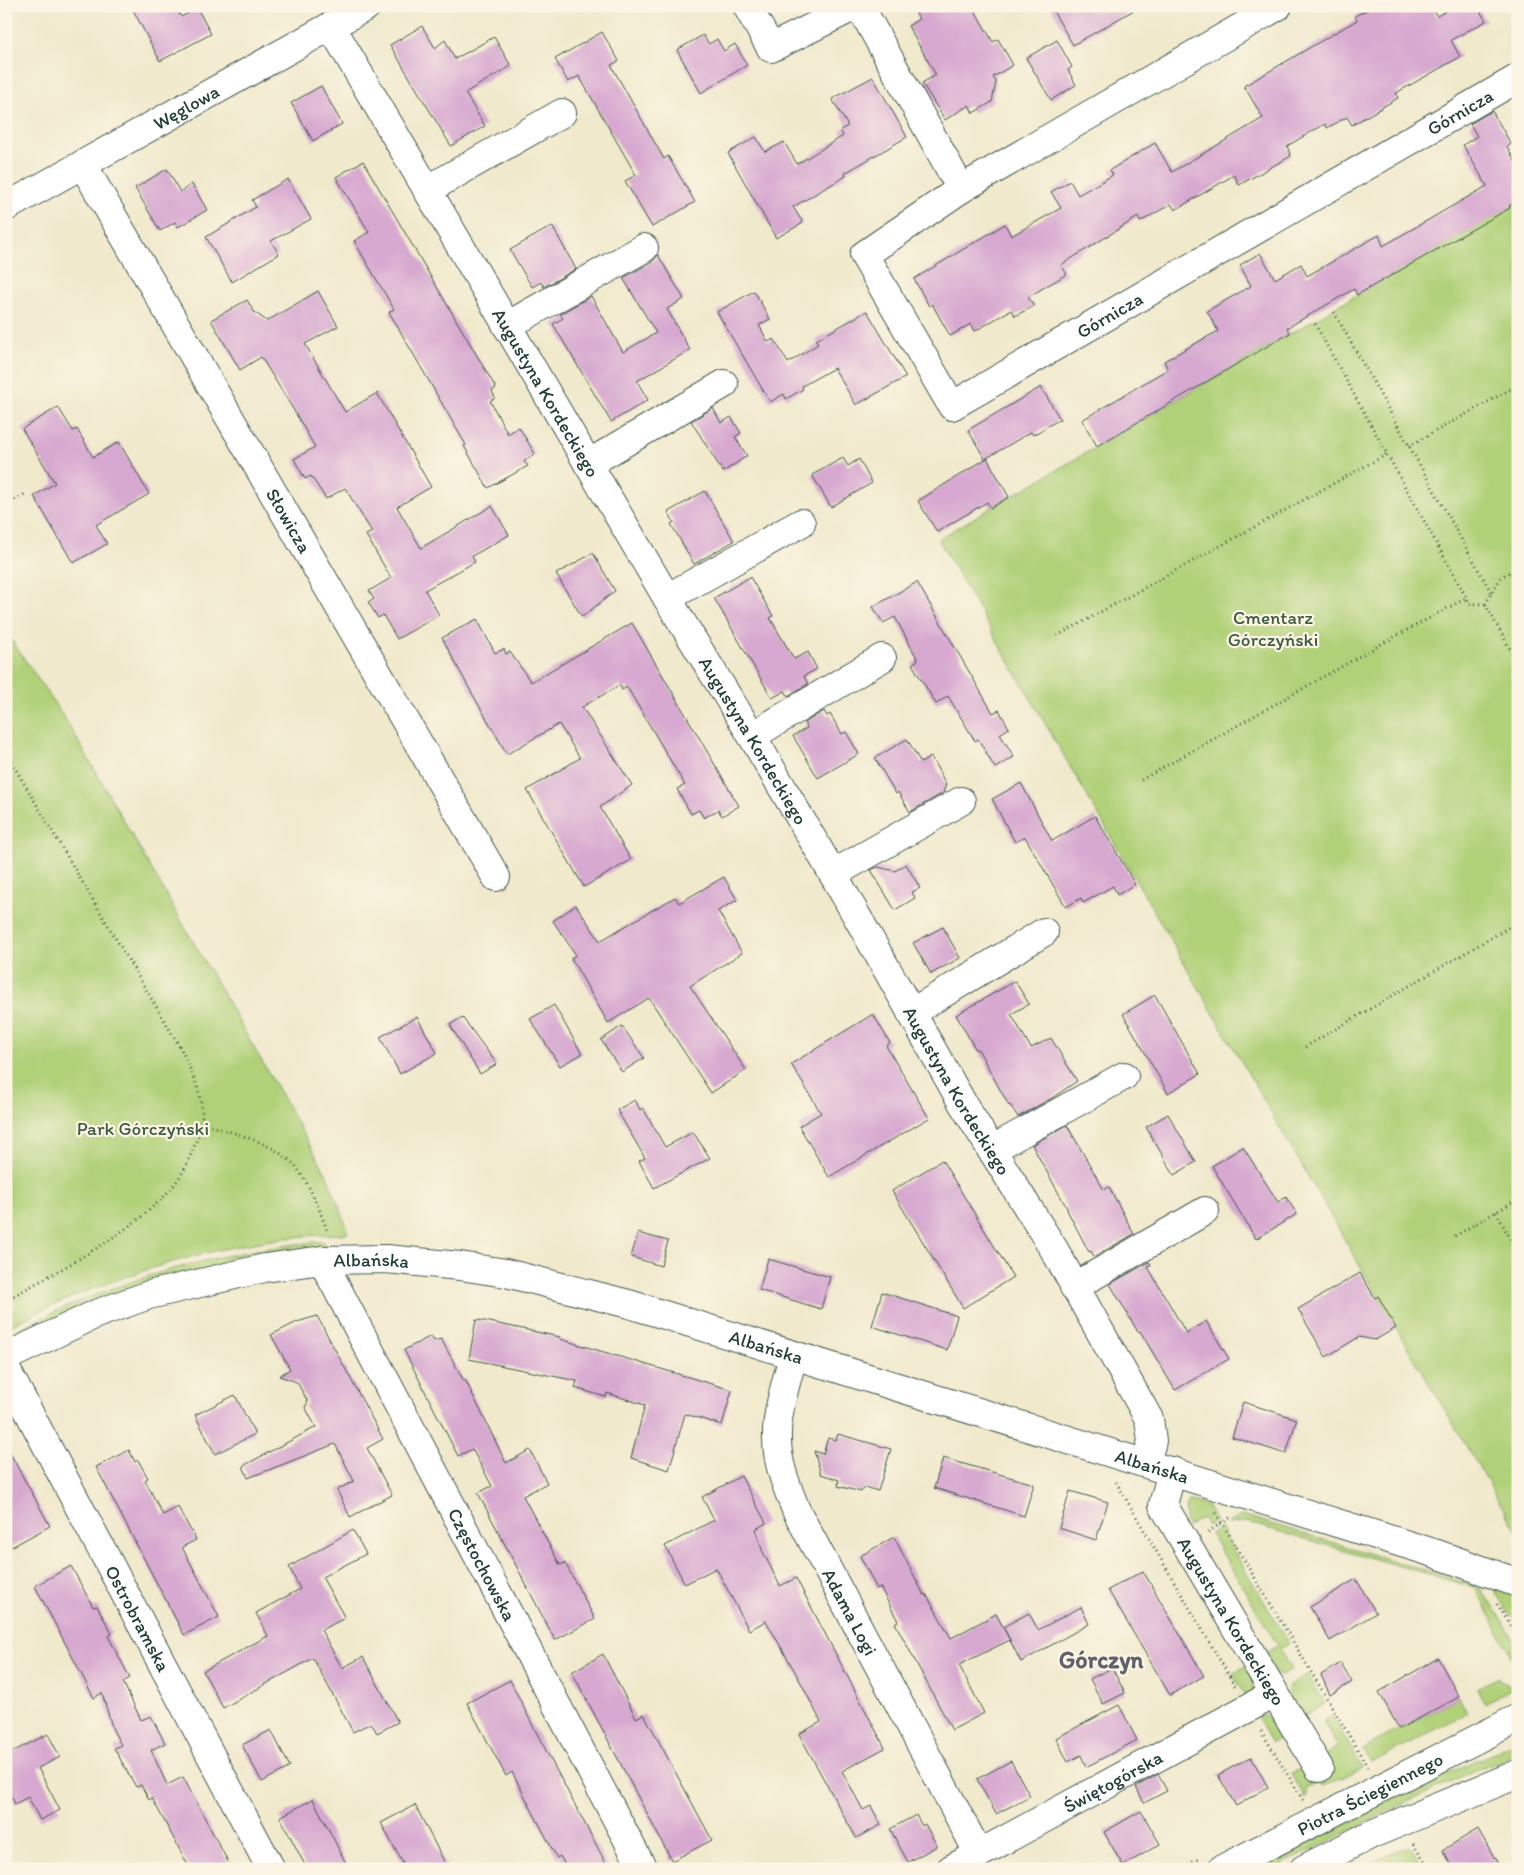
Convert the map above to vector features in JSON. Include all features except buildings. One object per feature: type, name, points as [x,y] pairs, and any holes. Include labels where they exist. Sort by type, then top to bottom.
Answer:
[{"type":"street","name":"Węglowa","points":[[6,207],[367,6]]},
{"type":"street","points":[[747,6],[771,48],[855,6]]},
{"type":"street","points":[[860,6],[961,189]]},
{"type":"street","name":"Górnicza","points":[[1278,6],[961,189],[864,256],[952,406],[1518,78]]},
{"type":"street","name":"Augustyna Kordeckiego","points":[[331,26],[667,598],[752,736],[1149,1418],[1152,1440],[1146,1463]]},
{"type":"street","points":[[427,190],[562,113]]},
{"type":"street","name":"Słowicza","points":[[83,165],[496,877]]},
{"type":"street","points":[[507,326],[644,248]]},
{"type":"street","points":[[588,464],[724,384]]},
{"type":"street","points":[[667,598],[801,523]]},
{"type":"street","points":[[752,736],[882,658]]},
{"type":"street","points":[[833,874],[961,801]]},
{"type":"street","points":[[911,1012],[1044,932]]},
{"type":"street","points":[[992,1150],[1124,1076]]},
{"type":"street","points":[[1074,1287],[1205,1211]]},
{"type":"street","name":"Albańska","points":[[6,1357],[96,1314],[149,1295],[265,1268],[322,1260],[377,1259],[422,1261],[506,1273],[629,1304],[1434,1553],[1518,1583]]},
{"type":"street","name":"Częstochowska","points":[[322,1260],[643,1869]]},
{"type":"street","name":"Adama Logi","points":[[793,1355],[779,1411],[776,1438],[779,1461],[786,1486],[796,1510],[979,1854]]},
{"type":"street","name":"Ostrobramska","points":[[6,1369],[271,1869]]},
{"type":"street","name":"Augustyna Kordeckiego","points":[[1172,1471],[1163,1505],[1319,1768]]},
{"type":"street","name":"Świętogórska","points":[[951,1869],[1274,1694]]},
{"type":"street","name":"Piotra Ściegiennego","points":[[1222,1869],[1518,1718]]},
{"type":"street","name":"Piotra Ściegiennego","points":[[1304,1869],[1394,1824],[1518,1774]]},
{"type":"path","points":[[1334,312],[1491,592]]},
{"type":"path","points":[[1315,324],[1466,598],[1470,604],[1485,604]]},
{"type":"path","points":[[1409,446],[1518,385]]},
{"type":"path","points":[[1057,636],[1386,454]]},
{"type":"path","points":[[6,505],[25,494]]},
{"type":"path","points":[[1485,604],[1501,577],[1518,568]]},
{"type":"path","points":[[1141,780],[1376,646],[1466,598]]},
{"type":"path","points":[[1485,604],[1518,663]]},
{"type":"path","points":[[6,753],[180,1047],[202,1107],[201,1123],[188,1162],[179,1179],[152,1206],[120,1232],[6,1300]]},
{"type":"path","points":[[1305,1047],[1518,922]]},
{"type":"path","points":[[201,1123],[250,1138],[283,1156],[296,1167],[317,1204],[330,1237],[322,1260]]},
{"type":"path","points":[[1454,1236],[1518,1199]]},
{"type":"path","points":[[1496,1212],[1518,1253]]},
{"type":"path","points":[[1117,1478],[1116,1484],[1305,1804]]},
{"type":"path","points":[[1214,1509],[1370,1770]]},
{"type":"path","points":[[1186,1545],[1235,1515]]},
{"type":"path","points":[[1410,1838],[1428,1869]]},
{"type":"green space","name":"Cmentarz Górczyński","points":[[1518,201],[1518,1533],[1396,1328],[938,539],[1463,233],[1510,208]]},
{"type":"green space","name":"Park Górczyński","points":[[6,632],[66,720],[327,1175],[347,1227],[347,1234],[305,1236],[261,1242],[172,1262],[84,1292],[6,1328]]},
{"type":"green space","points":[[324,1242],[324,1248],[6,1344],[6,1336],[42,1318],[79,1301],[156,1274],[235,1254]]},
{"type":"green space","points":[[1190,1501],[1206,1505],[1216,1521],[1207,1526],[1202,1518],[1187,1527],[1185,1510]]},
{"type":"green space","points":[[1242,1515],[1480,1587],[1518,1645],[1518,1666],[1476,1588],[1246,1522],[1228,1524]]},
{"type":"green space","points":[[1220,1528],[1289,1643],[1280,1649],[1292,1669],[1283,1675],[1273,1673],[1263,1655],[1278,1646],[1211,1534]]},
{"type":"green space","points":[[1500,1584],[1512,1594],[1517,1602],[1518,1627],[1495,1592]]},
{"type":"green space","points":[[1246,1666],[1253,1687],[1248,1701],[1232,1674]]},
{"type":"green space","points":[[1308,1675],[1325,1704],[1307,1715],[1297,1713],[1287,1696],[1289,1686]]},
{"type":"green space","points":[[1498,1677],[1512,1688],[1485,1704],[1477,1688]]},
{"type":"green space","points":[[1459,1697],[1467,1713],[1371,1763],[1362,1749]]},
{"type":"green space","points":[[1256,1715],[1270,1717],[1287,1734],[1272,1742]]},
{"type":"green space","points":[[1332,1715],[1362,1768],[1324,1787],[1319,1783],[1305,1789],[1307,1795],[1305,1798],[1291,1774],[1302,1768],[1307,1768],[1338,1746],[1323,1721]]},
{"type":"green space","points":[[1518,1742],[1518,1753],[1480,1768],[1382,1814],[1273,1869],[1251,1869],[1372,1807]]},
{"type":"green space","points":[[1409,1846],[1423,1869],[1411,1869],[1408,1863],[1399,1869],[1385,1869],[1380,1863],[1371,1869],[1367,1869],[1367,1865]]},
{"type":"district","name":"Górczyn","points":[[1101,1660]]}]
